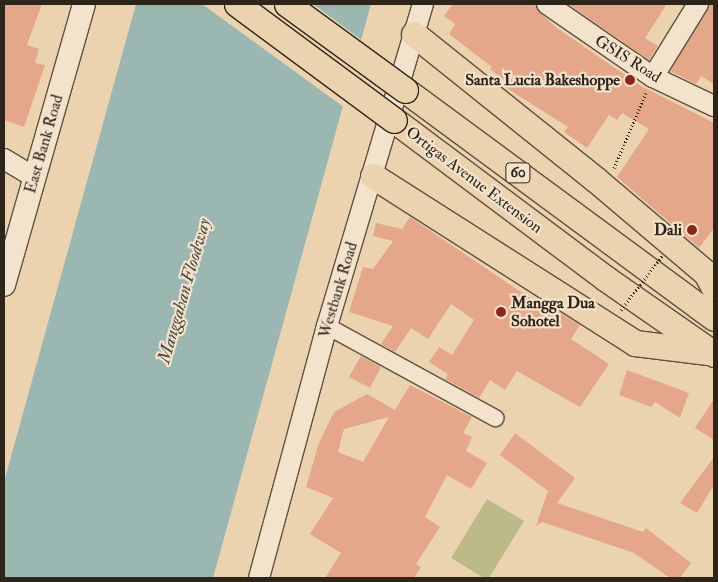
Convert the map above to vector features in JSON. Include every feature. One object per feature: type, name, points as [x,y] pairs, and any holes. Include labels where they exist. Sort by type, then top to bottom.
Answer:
[{"type":"main road","name":"East Bank Road","points":[[4,285],[84,4]]},
{"type":"main road","name":"Ortigas Avenue Extension","points":[[237,4],[605,278],[714,353]]},
{"type":"main road","name":"Ortigas Avenue Extension","points":[[287,4],[714,318]]},
{"type":"main road","points":[[414,34],[595,179],[706,273],[714,288]]},
{"type":"main road","points":[[373,176],[635,342],[714,353]]},
{"type":"street","name":"Westbank Road","points":[[259,578],[326,326],[373,176],[423,4]]},
{"type":"street","name":"GSIS Road","points":[[547,4],[653,77],[714,106]]},
{"type":"street","points":[[653,77],[698,4]]},
{"type":"street","points":[[4,159],[34,177]]},
{"type":"street","points":[[326,326],[495,418]]},
{"type":"path","points":[[612,172],[653,77]]},
{"type":"path","points":[[621,310],[662,256]]},
{"type":"shaded area","points":[[487,499],[524,521],[489,578],[484,578],[451,558]]},
{"type":"water","name":"Manggahan Floodway","points":[[136,4],[371,4],[213,578],[4,578],[4,482]]},
{"type":"pier","points":[[202,4],[313,4],[363,41],[345,108]]},
{"type":"building","points":[[4,4],[42,4],[27,45],[39,49],[35,63],[45,65],[24,127],[4,120]]},
{"type":"building","points":[[453,4],[535,4],[540,13],[557,28],[641,86],[714,123],[714,228],[699,248],[617,177],[649,129],[622,113],[617,120],[609,115],[587,148],[564,132],[568,127],[505,87],[508,83],[490,69],[492,67],[449,34],[455,24],[444,16]]},
{"type":"building","points":[[568,4],[667,4],[645,38],[658,46],[649,60]]},
{"type":"building","points":[[710,4],[714,4],[714,84],[701,76],[696,84],[670,71]]},
{"type":"building","points":[[410,217],[549,311],[551,307],[580,325],[571,339],[609,364],[580,407],[517,371],[505,390],[490,380],[479,398],[445,379],[448,374],[429,362],[439,347],[452,355],[474,320],[451,304],[428,339],[411,328],[395,352],[381,344],[393,326],[349,312],[363,267],[373,269],[393,241],[373,236],[376,223],[402,229]]},
{"type":"building","points":[[361,356],[381,367],[370,388],[349,377]]},
{"type":"building","points":[[627,370],[689,393],[680,418],[655,402],[651,407],[619,395]]},
{"type":"building","points":[[410,385],[472,417],[463,433],[472,437],[466,451],[487,463],[471,489],[447,475],[425,517],[440,527],[416,564],[421,567],[414,578],[325,578],[341,553],[310,534],[333,498],[306,487],[319,443],[334,412],[367,394],[395,410]],"holes":[[[389,417],[363,462],[338,452],[344,429]]]},
{"type":"building","points":[[714,399],[714,440],[695,428]]},
{"type":"building","points":[[515,433],[575,478],[557,503],[643,532],[646,528],[691,563],[680,578],[670,578],[634,553],[542,522],[536,526],[548,491],[500,455]]},
{"type":"building","points":[[714,457],[714,485],[697,513],[680,503]]},
{"type":"place","name":"Santa Lucia Bakeshoppe","points":[[630,80]]},
{"type":"place","name":"Dali","points":[[692,230]]},
{"type":"place","name":"Mangga Dua Sohotel","points":[[501,312]]}]
